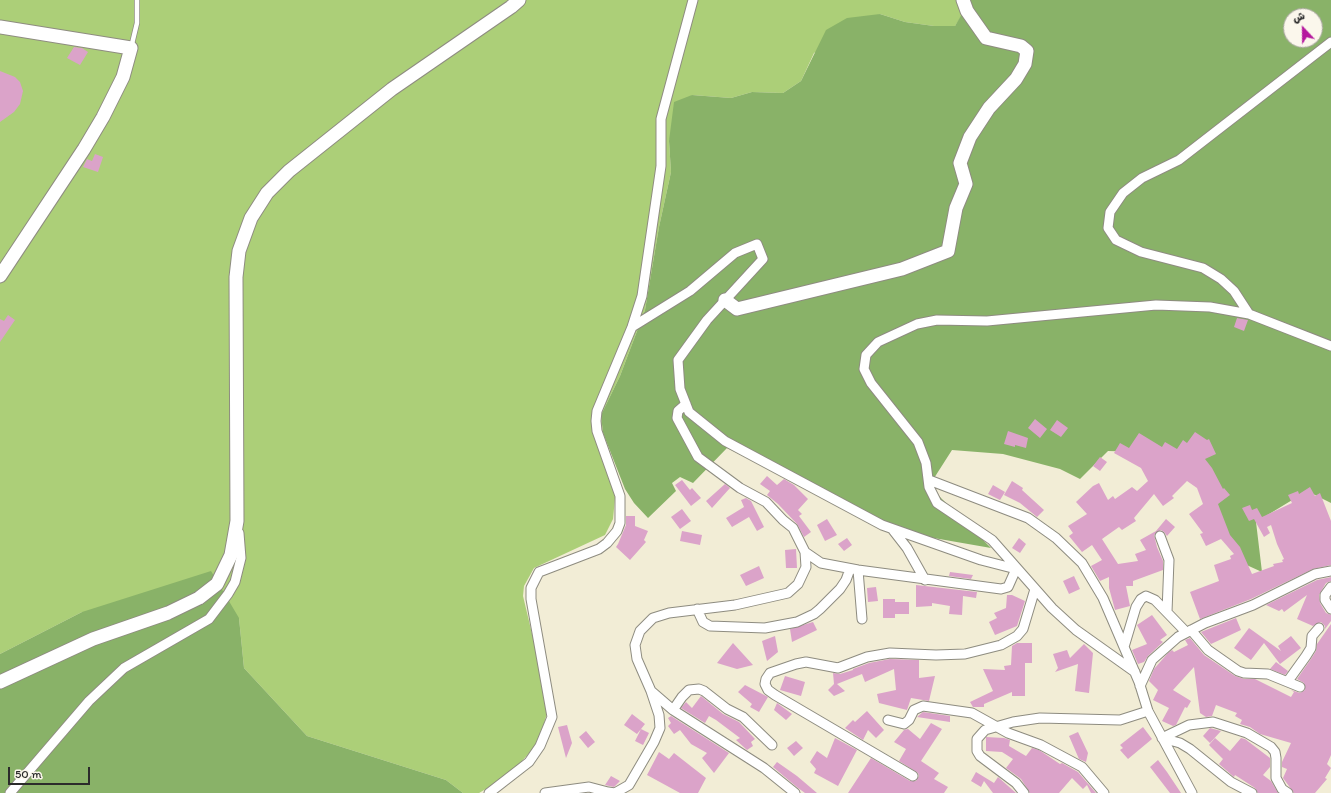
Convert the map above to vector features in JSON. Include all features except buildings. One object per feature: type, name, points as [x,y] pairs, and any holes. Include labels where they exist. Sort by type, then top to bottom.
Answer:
[{"type":"street","points":[[10,793],[90,702],[124,668],[209,619],[228,594],[239,570],[241,558],[237,521],[236,277],[241,246],[251,218],[267,193],[289,171],[392,89],[519,0]]},
{"type":"street","points":[[493,792],[529,762],[540,746],[552,717],[531,599],[531,588],[539,572],[598,549],[607,543],[617,531],[620,523],[620,496],[602,447],[596,421],[597,411],[632,327],[642,296],[661,166],[661,119],[693,0]]},
{"type":"street","points":[[725,300],[737,309],[902,270],[948,251],[956,208],[966,184],[960,163],[970,136],[989,108],[1016,79],[1025,64],[1027,51],[1021,46],[986,38],[967,11],[963,0]]},
{"type":"street","points":[[0,27],[131,48],[123,77],[98,127],[0,276]]},
{"type":"street","points":[[1249,314],[1234,291],[1221,279],[1203,268],[1141,252],[1116,240],[1108,228],[1110,212],[1123,193],[1142,178],[1180,160],[1331,42]]},
{"type":"street","points":[[632,327],[690,291],[735,253],[757,244],[763,260],[707,320],[678,360],[680,389],[690,412],[725,441],[892,529],[980,560],[1016,568]]},
{"type":"street","points":[[1135,672],[1076,630],[1034,589],[1008,556],[992,540],[937,503],[931,494],[926,463],[918,442],[881,398],[864,369],[866,355],[878,342],[896,333],[917,324],[937,320],[987,321],[1156,305],[1210,307],[1249,314],[1331,346]]},
{"type":"street","points":[[545,793],[589,787],[608,792],[615,792],[623,790],[629,785],[654,742],[660,728],[659,715],[651,691],[637,659],[635,645],[640,631],[653,618],[669,613],[736,604],[788,593],[796,587],[803,575],[806,561],[805,552],[793,528],[766,502],[740,488],[698,456],[677,418],[678,411],[686,404]]},
{"type":"street","points":[[928,480],[1028,518],[1074,553],[1090,575],[1103,598],[1135,672],[1148,711],[1192,793]]},
{"type":"street","points":[[0,682],[93,639],[168,613],[206,593],[217,584],[227,567],[235,540],[237,521]]},
{"type":"street","points":[[892,529],[907,548],[925,580]]},
{"type":"street","points":[[1160,536],[1169,560],[1167,612]]},
{"type":"street","points":[[805,552],[821,563],[925,580],[1001,588],[1008,587],[1016,568]]},
{"type":"street","points":[[698,609],[703,622],[710,626],[765,628],[797,622],[814,614],[820,609],[840,589],[854,569]]},
{"type":"street","points":[[854,569],[862,620]]},
{"type":"street","points":[[1140,686],[1152,660],[1162,650],[1188,631],[1253,606],[1315,574],[1331,570]]},
{"type":"street","points":[[1331,588],[1325,595],[1325,600],[1331,609]]},
{"type":"street","points":[[913,776],[775,695],[768,690],[765,684],[766,679],[770,673],[806,662],[838,668],[867,657],[890,653],[936,655],[965,654],[1000,645],[1017,636],[1023,629],[1034,589]]},
{"type":"street","points":[[1124,647],[1136,606],[1141,599],[1148,596],[1208,650],[1238,671],[1244,673],[1268,674],[1300,687]]},
{"type":"street","points":[[1288,681],[1311,648],[1312,636],[1319,628]]},
{"type":"street","points":[[673,710],[685,693],[694,689],[704,691],[727,709],[748,721],[772,746]]},
{"type":"street","points":[[651,691],[673,710],[764,768],[795,793]]},
{"type":"street","points":[[888,720],[904,724],[909,720],[914,710],[922,706],[964,711],[979,716],[1008,733],[1041,745],[1082,767],[1104,793]]},
{"type":"street","points":[[1024,793],[1016,783],[980,756],[976,751],[977,739],[985,730],[996,726],[1040,718],[1120,720],[1148,711]]},
{"type":"street","points":[[1162,738],[1189,725],[1213,722],[1247,733],[1271,747],[1275,752],[1276,778],[1282,788],[1288,793]]},
{"type":"street","points":[[1162,738],[1185,746],[1231,782],[1252,793]]},
{"type":"lane","points":[[131,48],[137,23],[136,0]]},
{"type":"green space","points":[[0,0],[970,0],[971,2],[955,26],[934,26],[905,22],[880,14],[814,53],[801,81],[783,93],[752,92],[731,98],[692,95],[669,141],[671,172],[659,227],[645,310],[620,376],[601,415],[603,433],[610,452],[615,498],[613,519],[605,535],[534,568],[524,586],[523,596],[538,659],[547,713],[540,738],[533,749],[508,776],[479,793],[463,793],[446,780],[307,736],[244,668],[239,618],[82,612],[0,654]]},
{"type":"green space","points":[[970,0],[1331,0],[1331,503],[1307,491],[1256,522],[1262,572],[1240,562],[1203,493],[1176,453],[1108,451],[1080,479],[1060,469],[1003,454],[952,450],[929,486],[991,548],[928,537],[857,512],[727,448],[693,483],[680,477],[672,483],[676,491],[648,518],[634,503],[625,489],[603,433],[601,415],[620,376],[645,310],[659,227],[671,172],[669,141],[674,102],[692,95],[731,98],[752,92],[783,93],[801,81],[826,30],[847,18],[880,14],[905,22],[934,26],[955,26]]},
{"type":"green space","points":[[211,571],[239,618],[244,668],[307,736],[446,780],[463,793],[0,793],[0,654],[82,612]]}]
